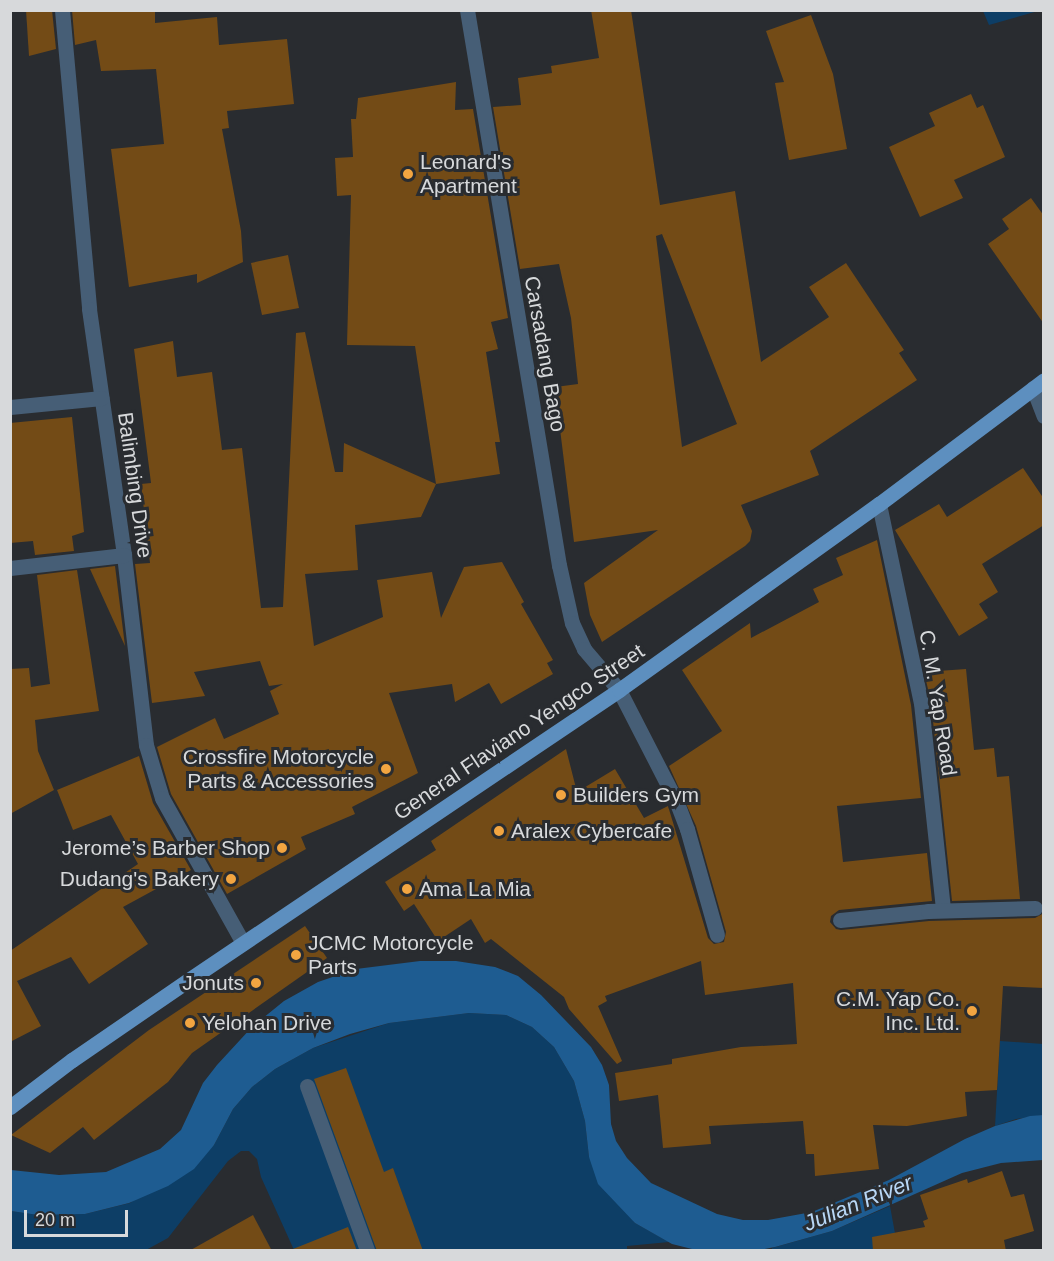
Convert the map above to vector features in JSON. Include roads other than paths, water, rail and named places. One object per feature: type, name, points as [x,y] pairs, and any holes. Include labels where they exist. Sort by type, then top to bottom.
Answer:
[{"type":"main road","name":"General Flaviano Yengco Street","points":[[10,1107],[72,1060],[619,690],[879,504],[1038,384]]},
{"type":"street","name":"Balimbing Drive","points":[[62,10],[89,309],[124,555],[143,726],[153,772],[162,798],[243,943]]},
{"type":"street","name":"Carsadang Bago","points":[[467,10],[562,576],[572,623],[584,649],[619,690],[681,812],[717,934]]},
{"type":"street","points":[[1038,384],[1044,416]]},
{"type":"street","points":[[10,407],[102,398]]},
{"type":"street","name":"C. M. Yap Road","points":[[879,504],[921,703],[943,910]]},
{"type":"street","points":[[10,567],[124,555]]},
{"type":"street","points":[[840,920],[943,910],[1035,908]]},
{"type":"street","points":[[307,1086],[367,1251]]},
{"type":"water","name":"Julian River","points":[[420,961],[456,961],[495,967],[518,976],[541,995],[591,1047],[602,1065],[609,1085],[611,1124],[616,1141],[627,1158],[651,1183],[717,1214],[743,1220],[768,1220],[812,1212],[889,1180],[965,1139],[995,1126],[1030,1116],[1043,1115],[1043,1160],[1001,1163],[962,1173],[832,1231],[775,1247],[759,1250],[696,1250],[672,1244],[635,1223],[598,1184],[589,1157],[585,1121],[574,1081],[554,1047],[532,1027],[506,1015],[469,1013],[389,1023],[350,1034],[313,1048],[275,1069],[252,1087],[233,1109],[214,1145],[194,1169],[168,1186],[129,1203],[85,1214],[38,1215],[11,1211],[11,1170],[59,1175],[106,1172],[160,1149],[181,1130],[203,1083],[217,1065],[252,1027],[284,1001],[318,982],[356,969]]},
{"type":"place","name":"Leonard's Apartment","points":[[408,174]]},
{"type":"place","name":"Crossfire Motorcycle Parts & Accessories","points":[[386,769]]},
{"type":"place","name":"Builders Gym","points":[[561,795]]},
{"type":"place","name":"Aralex Cybercafe","points":[[499,831]]},
{"type":"place","name":"Jerome’s Barber Shop","points":[[282,848]]},
{"type":"place","name":"Dudang's Bakery","points":[[231,879]]},
{"type":"place","name":"Ama La Mia","points":[[407,889]]},
{"type":"place","name":"JCMC Motorcycle Parts","points":[[296,955]]},
{"type":"place","name":"Jonuts","points":[[256,983]]},
{"type":"place","name":"C.M. Yap Co. Inc. Ltd.","points":[[972,1011]]},
{"type":"place","name":"Yelohan Drive","points":[[190,1023]]}]
